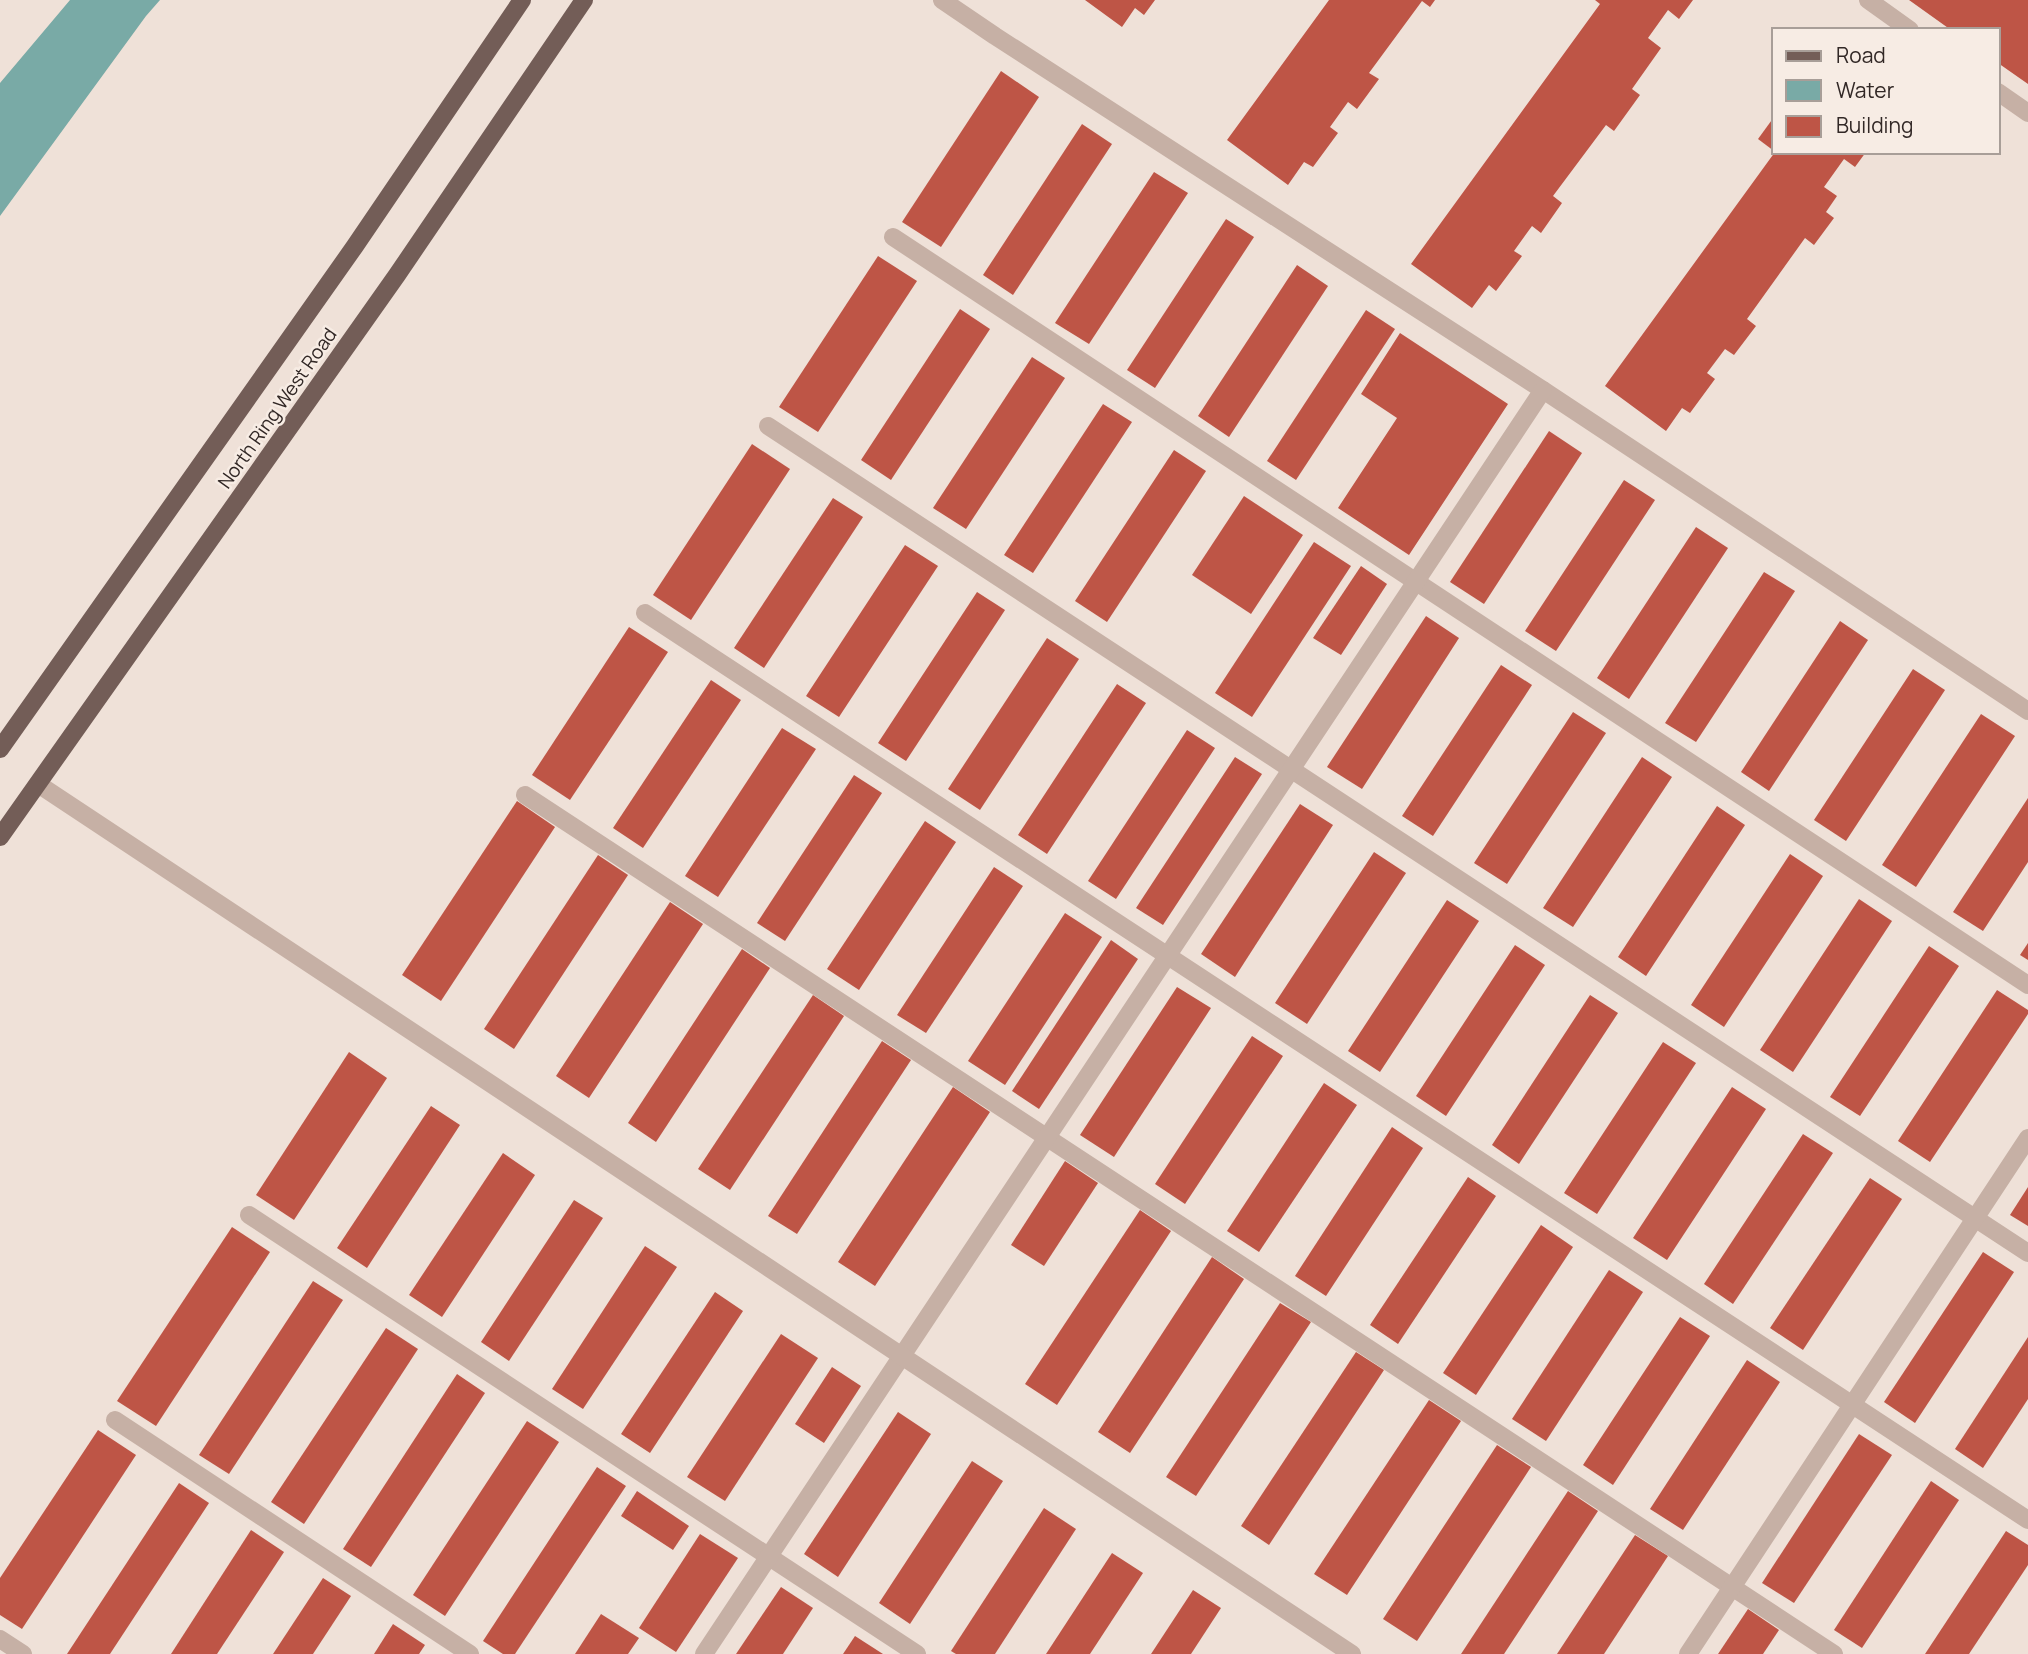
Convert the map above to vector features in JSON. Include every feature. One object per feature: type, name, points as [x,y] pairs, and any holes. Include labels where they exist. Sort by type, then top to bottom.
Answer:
[{"type":"main road","name":"North Ring West Road","points":[[0,749],[355,246],[523,0]]},
{"type":"main road","name":"North Ring West Road","points":[[0,837],[397,275],[584,0]]},
{"type":"street","points":[[942,0],[1543,390],[2028,711]]},
{"type":"street","points":[[1868,0],[1907,28]]},
{"type":"street","points":[[2000,93],[2028,113]]},
{"type":"street","points":[[893,237],[2028,985]]},
{"type":"street","points":[[704,1654],[1543,390]]},
{"type":"street","points":[[768,426],[2028,1253]]},
{"type":"street","points":[[645,613],[2028,1520]]},
{"type":"street","points":[[38,784],[1352,1654]]},
{"type":"street","points":[[526,795],[1834,1654]]},
{"type":"street","points":[[1688,1654],[2028,1138]]},
{"type":"street","points":[[249,1216],[917,1654]]},
{"type":"street","points":[[115,1420],[470,1654]]},
{"type":"street","points":[[0,1639],[23,1654]]},
{"type":"water","points":[[70,0],[160,0],[0,216],[0,83]]},
{"type":"building","points":[[1085,0],[1155,0],[1144,15],[1135,8],[1122,27]]},
{"type":"building","points":[[1329,0],[1435,0],[1430,7],[1422,1],[1369,73],[1379,79],[1357,109],[1348,102],[1330,127],[1338,133],[1313,167],[1304,162],[1288,185],[1227,140]]},
{"type":"building","points":[[1595,0],[1693,0],[1679,19],[1668,10],[1648,38],[1661,48],[1632,89],[1640,95],[1614,131],[1606,125],[1553,196],[1562,203],[1541,233],[1532,226],[1514,251],[1522,256],[1496,291],[1489,285],[1472,308],[1411,264],[1600,4]]},
{"type":"building","points":[[1909,0],[2028,0],[2028,84],[2000,64],[2000,28],[1948,28]]},
{"type":"building","points":[[1001,71],[1039,97],[941,247],[902,222]]},
{"type":"building","points":[[1772,120],[1772,150],[1758,139]]},
{"type":"building","points":[[1082,124],[1112,144],[1013,295],[983,275]]},
{"type":"building","points":[[1774,154],[1865,154],[1855,167],[1844,159],[1824,187],[1837,196],[1826,212],[1834,218],[1814,245],[1805,238],[1747,319],[1756,326],[1734,355],[1725,349],[1707,373],[1715,379],[1690,413],[1682,408],[1666,431],[1605,386]]},
{"type":"building","points":[[1154,172],[1188,193],[1089,344],[1055,323]]},
{"type":"building","points":[[1226,219],[1254,237],[1155,388],[1127,370]]},
{"type":"building","points":[[878,256],[917,281],[818,432],[779,407]]},
{"type":"building","points":[[1297,265],[1328,286],[1229,437],[1198,416]]},
{"type":"building","points":[[960,309],[990,329],[891,480],[861,460]]},
{"type":"building","points":[[1366,310],[1395,329],[1296,480],[1267,461]]},
{"type":"building","points":[[1400,333],[1508,404],[1409,555],[1338,508],[1397,418],[1361,394]]},
{"type":"building","points":[[1032,357],[1065,378],[966,529],[933,508]]},
{"type":"building","points":[[1103,404],[1132,422],[1033,573],[1004,555]]},
{"type":"building","points":[[1549,431],[1582,453],[1484,604],[1450,582]]},
{"type":"building","points":[[752,444],[790,469],[691,620],[653,595]]},
{"type":"building","points":[[1174,450],[1206,471],[1107,622],[1075,601]]},
{"type":"building","points":[[1624,480],[1655,500],[1556,651],[1525,631]]},
{"type":"building","points":[[1244,496],[1303,535],[1251,614],[1192,575]]},
{"type":"building","points":[[833,498],[863,517],[764,668],[734,648]]},
{"type":"building","points":[[1696,527],[1728,548],[1629,699],[1597,678]]},
{"type":"building","points":[[1314,542],[1351,566],[1252,717],[1215,693]]},
{"type":"building","points":[[905,545],[938,566],[839,717],[806,696]]},
{"type":"building","points":[[1361,566],[1387,584],[1341,655],[1313,638]]},
{"type":"building","points":[[1764,572],[1795,591],[1696,742],[1665,723]]},
{"type":"building","points":[[977,592],[1005,610],[906,761],[878,743]]},
{"type":"building","points":[[1426,616],[1459,638],[1362,789],[1327,767]]},
{"type":"building","points":[[1840,621],[1868,640],[1769,791],[1741,772]]},
{"type":"building","points":[[629,627],[668,652],[570,800],[532,775]]},
{"type":"building","points":[[1047,638],[1079,659],[980,810],[948,789]]},
{"type":"building","points":[[1501,665],[1532,685],[1433,836],[1402,816]]},
{"type":"building","points":[[1913,669],[1945,690],[1846,841],[1814,820]]},
{"type":"building","points":[[711,680],[741,700],[643,848],[613,828]]},
{"type":"building","points":[[1117,684],[1146,703],[1047,854],[1018,835]]},
{"type":"building","points":[[1573,712],[1606,733],[1507,884],[1474,863]]},
{"type":"building","points":[[1981,714],[2015,736],[1916,887],[1882,865]]},
{"type":"building","points":[[782,728],[816,749],[718,897],[685,876]]},
{"type":"building","points":[[1187,730],[1215,748],[1116,899],[1088,881]]},
{"type":"building","points":[[1235,757],[1262,774],[1163,925],[1136,908]]},
{"type":"building","points":[[1642,757],[1672,777],[1573,927],[1543,908]]},
{"type":"building","points":[[854,775],[882,793],[785,941],[757,923]]},
{"type":"building","points":[[2028,798],[2028,862],[1983,931],[1953,912]]},
{"type":"building","points":[[517,801],[555,827],[441,1001],[402,975]]},
{"type":"building","points":[[1300,804],[1333,825],[1235,977],[1201,954]]},
{"type":"building","points":[[1717,806],[1745,825],[1646,976],[1618,957]]},
{"type":"building","points":[[925,821],[956,842],[859,990],[827,969]]},
{"type":"building","points":[[1374,852],[1406,873],[1307,1024],[1275,1003]]},
{"type":"building","points":[[1790,854],[1823,876],[1724,1027],[1691,1005]]},
{"type":"building","points":[[598,855],[628,875],[514,1049],[484,1029]]},
{"type":"building","points":[[994,867],[1023,886],[926,1033],[897,1015]]},
{"type":"building","points":[[1859,899],[1892,921],[1793,1072],[1760,1050]]},
{"type":"building","points":[[1447,900],[1479,921],[1380,1072],[1348,1051]]},
{"type":"building","points":[[670,902],[703,924],[589,1098],[556,1076]]},
{"type":"building","points":[[1065,913],[1102,937],[1005,1085],[968,1061]]},
{"type":"building","points":[[1111,940],[1138,959],[1039,1109],[1012,1091]]},
{"type":"building","points":[[2028,943],[2028,960],[2020,955]]},
{"type":"building","points":[[1515,945],[1545,965],[1446,1116],[1416,1096]]},
{"type":"building","points":[[1929,946],[1959,966],[1860,1116],[1830,1097]]},
{"type":"building","points":[[742,949],[770,968],[656,1142],[628,1123]]},
{"type":"building","points":[[1177,987],[1211,1008],[1114,1157],[1080,1135]]},
{"type":"building","points":[[1997,990],[2028,1010],[2028,1014],[1930,1162],[1898,1141]]},
{"type":"building","points":[[813,995],[844,1016],[730,1190],[698,1169]]},
{"type":"building","points":[[1590,995],[1618,1013],[1519,1164],[1492,1145]]},
{"type":"building","points":[[1252,1036],[1283,1056],[1185,1204],[1155,1184]]},
{"type":"building","points":[[882,1041],[911,1060],[797,1234],[768,1216]]},
{"type":"building","points":[[1663,1042],[1696,1063],[1597,1214],[1564,1193]]},
{"type":"building","points":[[349,1052],[387,1078],[294,1220],[256,1195]]},
{"type":"building","points":[[1324,1083],[1357,1105],[1259,1252],[1227,1231]]},
{"type":"building","points":[[953,1087],[990,1112],[875,1286],[838,1262]]},
{"type":"building","points":[[1732,1087],[1766,1109],[1667,1260],[1633,1238]]},
{"type":"building","points":[[431,1106],[460,1125],[367,1268],[337,1248]]},
{"type":"building","points":[[1392,1127],[1423,1148],[1326,1296],[1295,1276]]},
{"type":"building","points":[[1803,1134],[1833,1153],[1733,1304],[1704,1284]]},
{"type":"building","points":[[503,1153],[535,1175],[442,1317],[409,1295]]},
{"type":"building","points":[[1065,1161],[1098,1183],[1044,1266],[1011,1245]]},
{"type":"building","points":[[1468,1177],[1496,1196],[1398,1344],[1370,1325]]},
{"type":"building","points":[[1870,1178],[1902,1199],[1803,1350],[1770,1328]]},
{"type":"building","points":[[2028,1187],[2028,1226],[2010,1215]]},
{"type":"building","points":[[574,1200],[603,1218],[509,1361],[481,1342]]},
{"type":"building","points":[[1140,1210],[1171,1231],[1057,1405],[1025,1384]]},
{"type":"building","points":[[1541,1225],[1573,1247],[1476,1395],[1443,1373]]},
{"type":"building","points":[[232,1227],[270,1252],[156,1426],[117,1401]]},
{"type":"building","points":[[645,1246],[677,1267],[583,1409],[552,1389]]},
{"type":"building","points":[[1983,1252],[2014,1272],[1915,1423],[1884,1402]]},
{"type":"building","points":[[1212,1257],[1244,1279],[1130,1453],[1098,1432]]},
{"type":"building","points":[[1609,1270],[1643,1292],[1546,1441],[1512,1419]]},
{"type":"building","points":[[313,1281],[343,1300],[229,1474],[199,1455]]},
{"type":"building","points":[[715,1292],[743,1311],[650,1453],[621,1434]]},
{"type":"building","points":[[1280,1303],[1311,1322],[1196,1496],[1166,1477]]},
{"type":"building","points":[[1680,1317],[1710,1336],[1613,1485],[1583,1465]]},
{"type":"building","points":[[386,1328],[418,1349],[304,1524],[271,1502]]},
{"type":"building","points":[[781,1334],[818,1358],[725,1501],[687,1477]]},
{"type":"building","points":[[2028,1337],[2028,1399],[1983,1468],[1955,1449]]},
{"type":"building","points":[[1356,1352],[1384,1370],[1269,1545],[1241,1526]]},
{"type":"building","points":[[1747,1360],[1780,1382],[1683,1530],[1650,1509]]},
{"type":"building","points":[[832,1367],[861,1386],[824,1443],[795,1424]]},
{"type":"building","points":[[457,1374],[485,1393],[371,1567],[343,1549]]},
{"type":"building","points":[[1429,1400],[1461,1421],[1347,1595],[1314,1574]]},
{"type":"building","points":[[898,1412],[931,1434],[838,1577],[804,1554]]},
{"type":"building","points":[[527,1421],[559,1442],[445,1616],[413,1595]]},
{"type":"building","points":[[98,1430],[136,1455],[22,1629],[0,1615],[0,1578]]},
{"type":"building","points":[[1859,1434],[1892,1455],[1794,1603],[1762,1583]]},
{"type":"building","points":[[1497,1445],[1531,1467],[1417,1641],[1383,1619]]},
{"type":"building","points":[[972,1461],[1003,1481],[910,1624],[879,1603]]},
{"type":"building","points":[[597,1467],[626,1486],[515,1654],[503,1654],[483,1641]]},
{"type":"building","points":[[1931,1481],[1959,1500],[1862,1648],[1834,1630]]},
{"type":"building","points":[[179,1483],[209,1503],[110,1654],[67,1654]]},
{"type":"building","points":[[637,1491],[689,1526],[673,1550],[621,1516]]},
{"type":"building","points":[[1568,1491],[1598,1511],[1504,1654],[1461,1654]]},
{"type":"building","points":[[1044,1508],[1076,1529],[995,1654],[956,1654],[951,1651]]},
{"type":"building","points":[[251,1530],[284,1552],[217,1654],[171,1654]]},
{"type":"building","points":[[2006,1531],[2028,1545],[2028,1565],[1969,1654],[1925,1654]]},
{"type":"building","points":[[700,1534],[738,1558],[676,1652],[639,1628]]},
{"type":"building","points":[[1635,1535],[1668,1556],[1604,1654],[1557,1654]]},
{"type":"building","points":[[1112,1553],[1143,1573],[1090,1654],[1046,1654]]},
{"type":"building","points":[[323,1578],[351,1596],[313,1654],[273,1654]]},
{"type":"building","points":[[781,1587],[813,1608],[783,1654],[736,1654]]},
{"type":"building","points":[[1193,1590],[1221,1608],[1191,1654],[1151,1654]]},
{"type":"building","points":[[1748,1609],[1779,1630],[1763,1654],[1718,1654]]},
{"type":"building","points":[[601,1614],[639,1638],[628,1654],[575,1654]]},
{"type":"building","points":[[393,1624],[425,1645],[419,1654],[374,1654]]},
{"type":"building","points":[[855,1636],[883,1654],[843,1654]]}]
